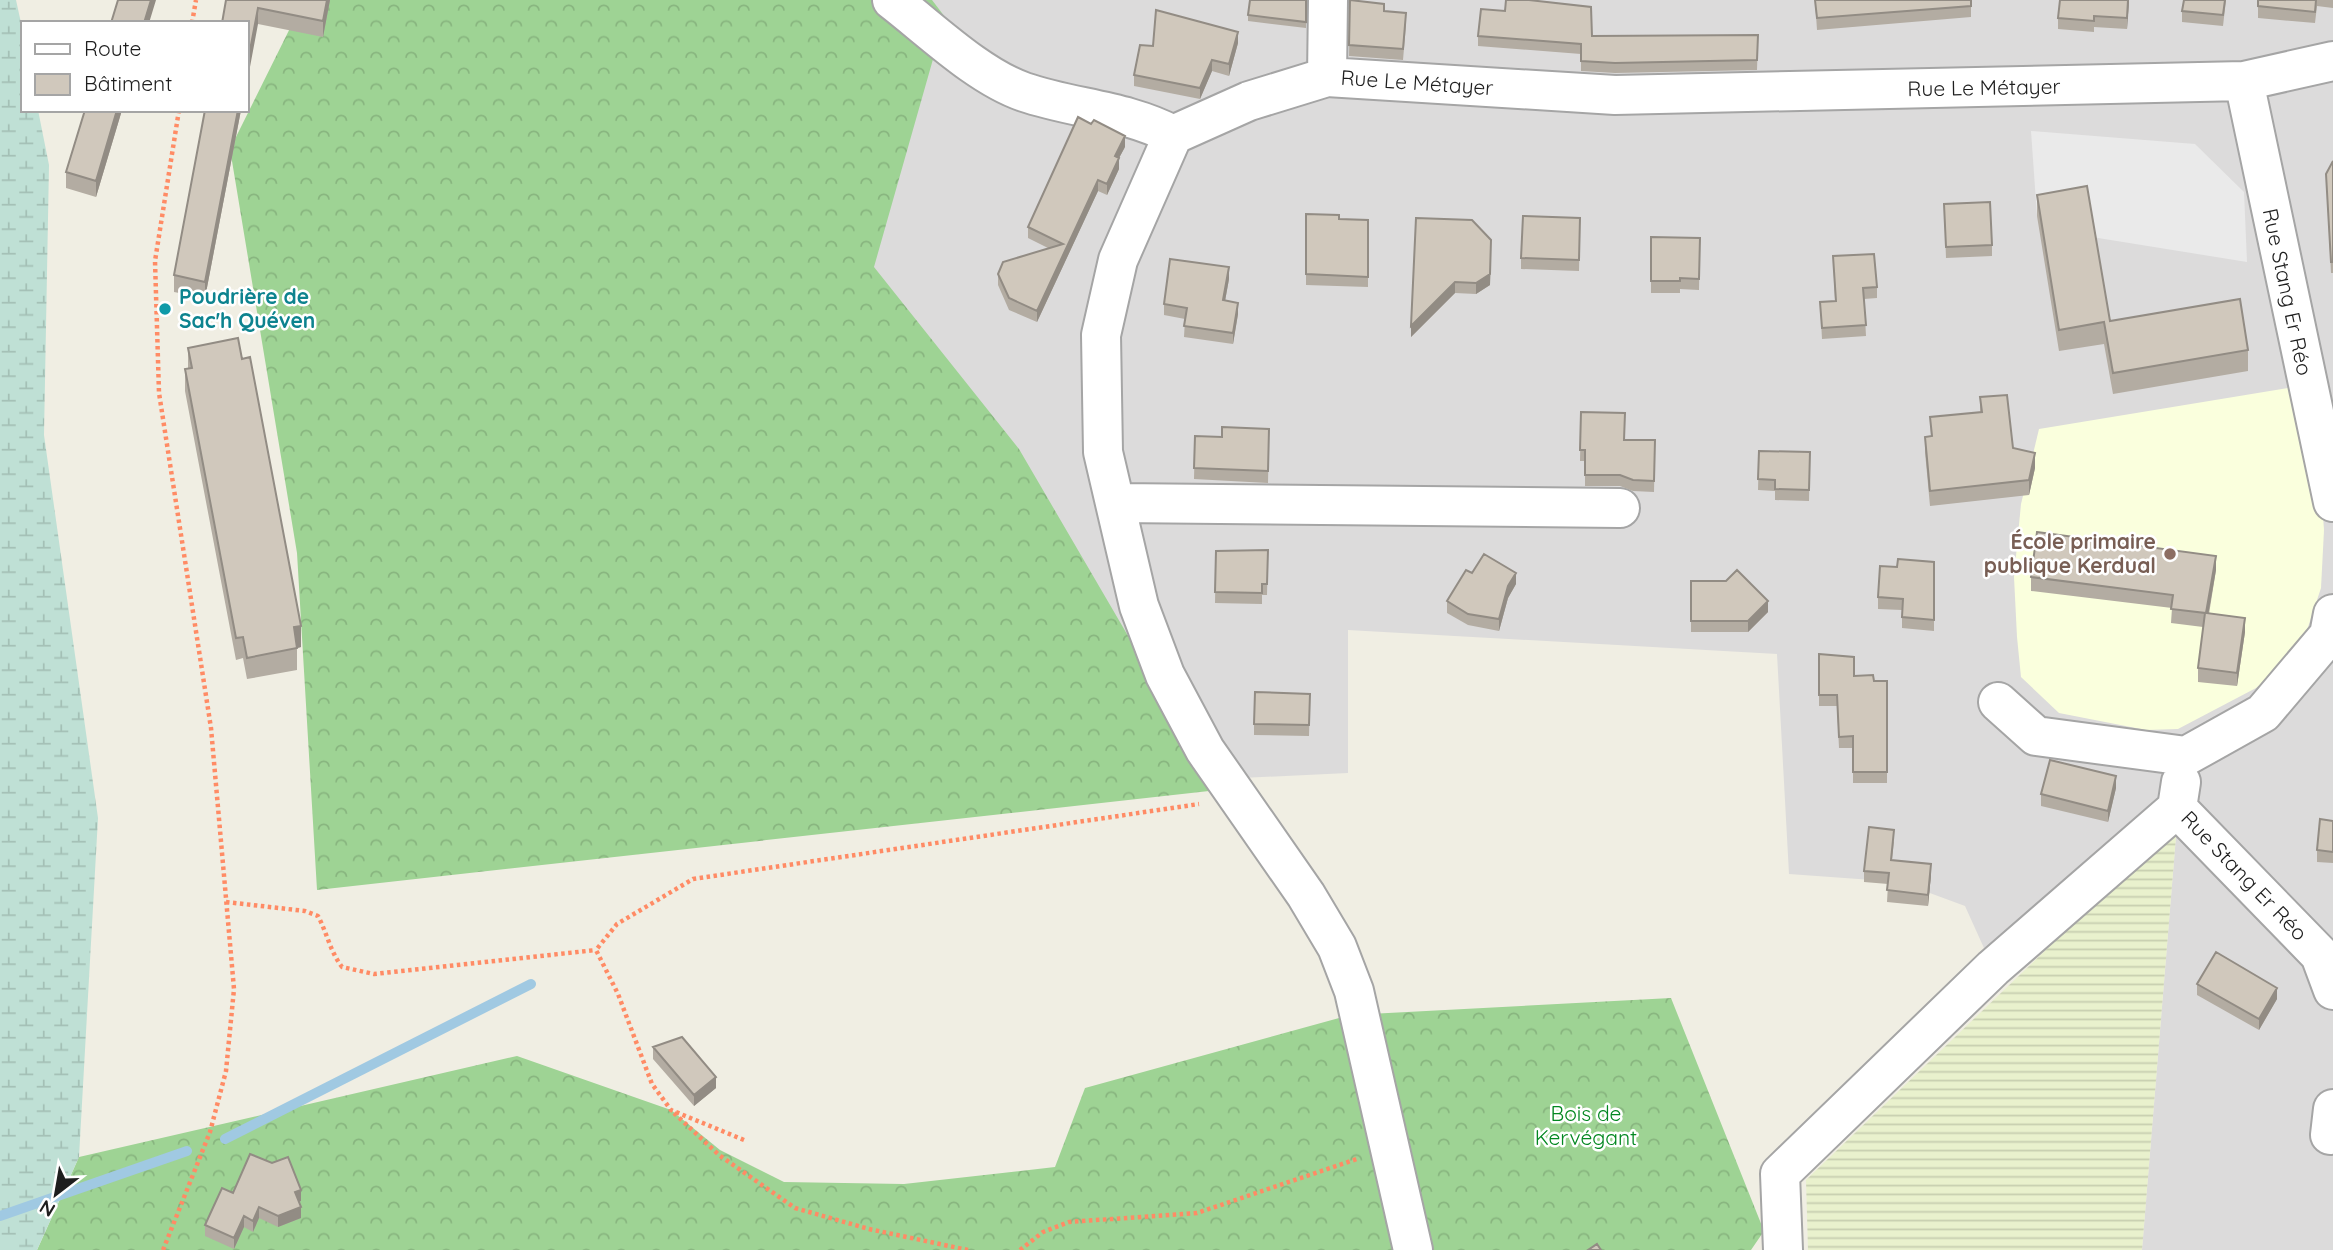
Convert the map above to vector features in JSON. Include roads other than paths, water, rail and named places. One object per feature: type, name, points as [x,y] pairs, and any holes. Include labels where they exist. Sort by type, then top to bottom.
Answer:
[{"type":"street","points":[[892,0],[996,79],[1024,92],[1146,121],[1173,135],[1118,261],[1101,335],[1103,452],[1139,606],[1165,675],[1205,750],[1306,895],[1337,947],[1354,991],[1413,1250]]},
{"type":"street","points":[[1327,77],[1328,0]]},
{"type":"street","name":"Rue Le Métayer","points":[[1173,135],[1249,102],[1327,77],[1615,96],[2244,81],[2333,61]]},
{"type":"street","name":"Rue Stang Er Réo","points":[[2244,81],[2333,502]]},
{"type":"street","points":[[1117,503],[1620,508]]},
{"type":"street","points":[[1998,702],[2036,736],[2186,756],[2263,713],[2329,635],[2333,614]]},
{"type":"street","name":"Rue Stang Er Réo","points":[[2186,756],[2177,808],[2320,955],[2333,990]]},
{"type":"street","points":[[1783,1250],[1780,1174],[1993,968],[2177,808]]},
{"type":"waterway","points":[[225,1139],[531,984]]},
{"type":"waterway","points":[[0,1216],[187,1151]]},
{"type":"place","name":"Poudrière de Sac'h Quéven","points":[[165,309]]},
{"type":"place","name":"École primaire publique Kerdual","points":[[2170,554]]},
{"type":"park label","name":"Bois de Kervégant","points":[[1586,1126]]}]
